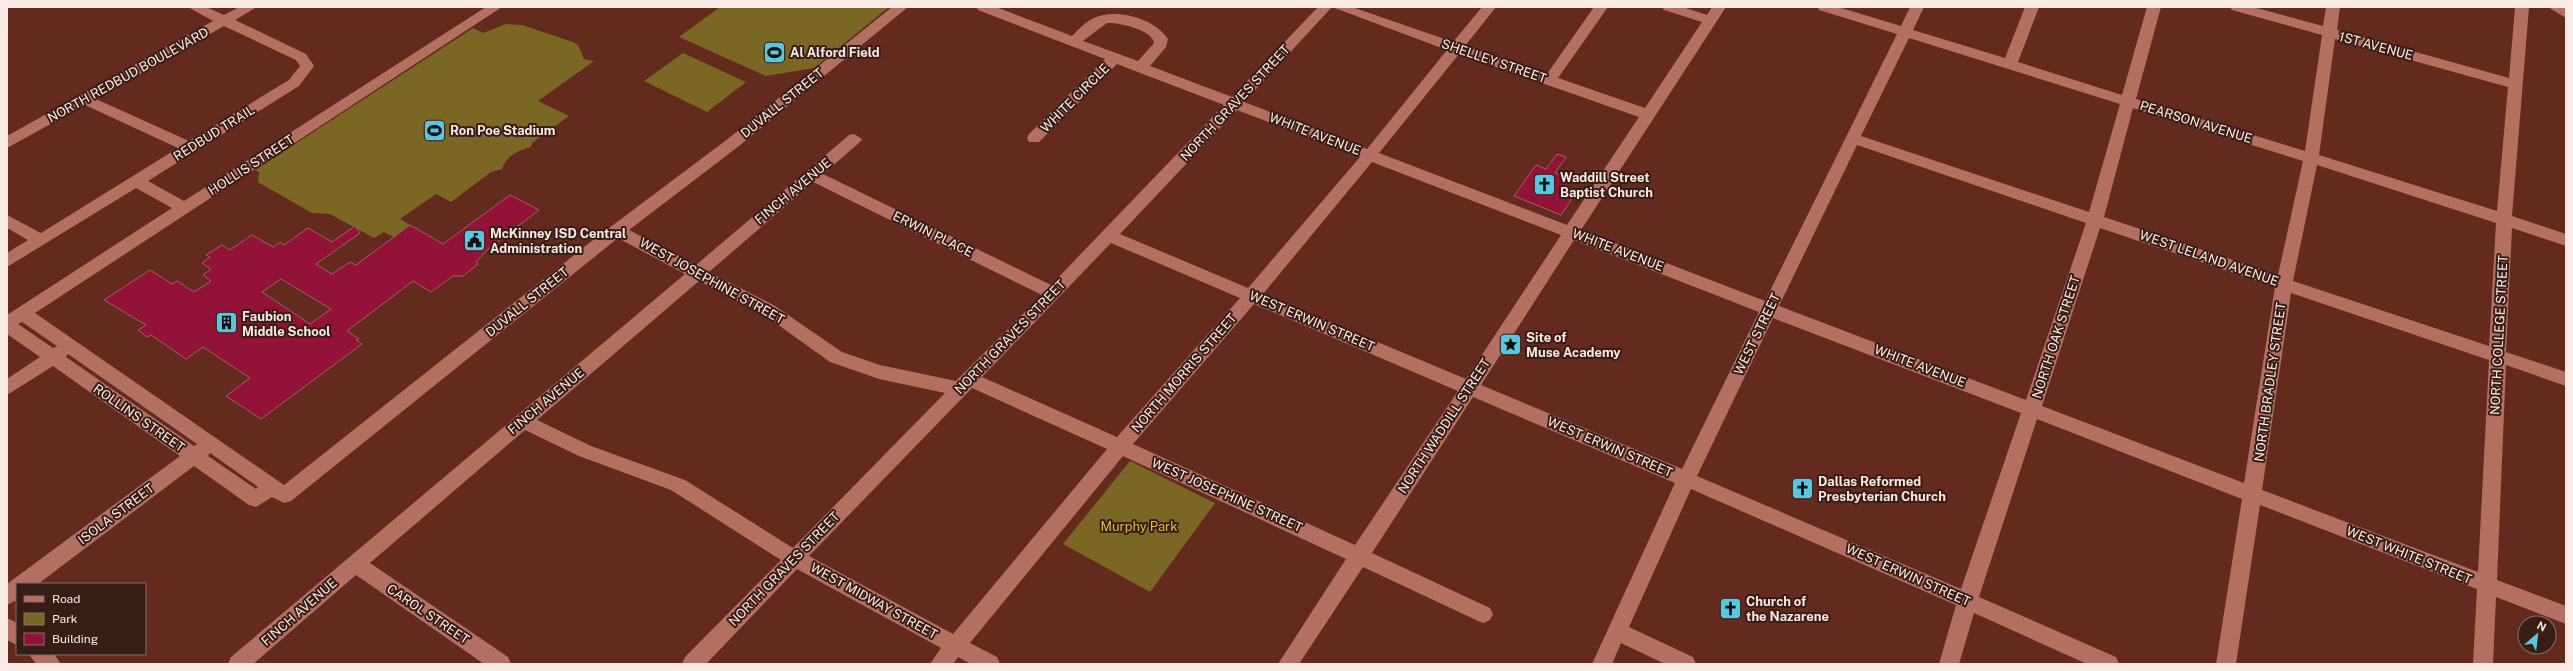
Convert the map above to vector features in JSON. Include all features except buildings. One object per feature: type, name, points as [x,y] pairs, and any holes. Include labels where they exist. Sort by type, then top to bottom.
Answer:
[{"type":"street","name":"REDBUD TRAIL","points":[[7,261],[294,83],[307,66],[301,57],[195,7]]},
{"type":"street","name":"NORTH REDBUD BOULEVARD","points":[[7,143],[250,7]]},
{"type":"street","name":"HOLLIS STREET","points":[[7,324],[495,7]]},
{"type":"street","name":"DUVALL STREET","points":[[278,490],[597,246],[619,232],[734,142],[901,7]]},
{"type":"street","name":"WHITE AVENUE","points":[[983,7],[2253,493]]},
{"type":"street","name":"SHELLEY STREET","points":[[1339,7],[1649,115]]},
{"type":"street","name":"NORTH MORRIS STREET","points":[[940,664],[1121,447],[1370,155],[1489,7]]},
{"type":"street","points":[[1550,80],[1601,7]]},
{"type":"street","points":[[1668,7],[1714,14]]},
{"type":"street","name":"PEARSON AVENUE","points":[[1824,7],[2311,158],[2566,240]]},
{"type":"street","name":"WEST STREET","points":[[1602,664],[1686,479],[1917,7]]},
{"type":"street","points":[[2010,65],[2032,7]]},
{"type":"street","name":"NORTH OAK STREET","points":[[1949,664],[1967,602],[2033,410],[2095,220],[2129,102],[2154,7]]},
{"type":"street","name":"1ST AVENUE","points":[[2237,7],[2514,84]]},
{"type":"street","name":"NORTH BRADLEY STREET","points":[[2226,664],[2284,284],[2311,158],[2333,7]]},
{"type":"street","name":"NORTH COLLEGE STREET","points":[[2483,664],[2504,219],[2514,84],[2522,7]]},
{"type":"street","points":[[2555,7],[2566,14]]},
{"type":"street","name":"NORTH GRAVES STREET","points":[[692,664],[1109,236],[1235,103],[1318,9]]},
{"type":"street","name":"NORTH WADDILL STREET","points":[[1288,664],[1714,14]]},
{"type":"street","points":[[1074,42],[1097,21],[1105,18],[1130,22],[1145,27],[1157,34],[1161,39],[1161,44],[1141,67]]},
{"type":"street","name":"WHITE CIRCLE","points":[[1034,138],[1115,58]]},
{"type":"street","points":[[84,99],[191,148]]},
{"type":"street","name":"WEST LELAND AVENUE","points":[[1852,138],[2566,379]]},
{"type":"street","name":"FINCH AVENUE","points":[[238,664],[854,139]]},
{"type":"street","name":"ERWIN PLACE","points":[[812,175],[1053,293]]},
{"type":"street","points":[[136,181],[184,208]]},
{"type":"street","points":[[7,221],[41,240]]},
{"type":"street","name":"WEST JOSEPHINE STREET","points":[[619,232],[769,310],[836,357],[879,372],[964,384],[1121,447],[1483,614]]},
{"type":"street","name":"WEST ERWIN STREET","points":[[1109,236],[1686,479],[2109,664]]},
{"type":"street","name":"ROLLINS STREET","points":[[22,313],[69,347],[278,490]]},
{"type":"street","name":"ROLLINS STREET","points":[[7,324],[52,358],[256,499],[278,490]]},
{"type":"street","points":[[7,388],[69,347]]},
{"type":"street","name":"WEST MIDWAY STREET","points":[[523,420],[539,430],[585,451],[678,485],[754,535],[990,664]]},
{"type":"street","name":"ISOLA STREET","points":[[24,583],[210,444]]},
{"type":"street","name":"WEST WHITE STREET","points":[[2253,493],[2487,586],[2566,615]]},
{"type":"street","name":"CAROL STREET","points":[[355,564],[501,664]]},
{"type":"street","points":[[7,596],[16,589]]},
{"type":"street","points":[[7,627],[16,635]]},
{"type":"street","points":[[1616,631],[1686,664]]},
{"type":"street","points":[[40,655],[51,664]]},
{"type":"green space","name":"Al Alford Field","points":[[720,7],[889,7],[814,68],[766,76],[679,37]]},
{"type":"green space","name":"Ron Poe Stadium","points":[[506,24],[522,25],[573,42],[578,45],[584,59],[594,61],[538,101],[569,116],[532,143],[531,147],[510,157],[502,169],[491,172],[451,202],[436,194],[400,219],[410,225],[394,237],[384,232],[374,238],[330,214],[312,213],[258,182],[259,172],[255,170],[473,28],[483,33]]},
{"type":"green space","points":[[683,53],[746,82],[707,112],[644,81]]},
{"type":"green space","name":"Murphy Park","points":[[1130,461],[1215,503],[1150,592],[1063,544]]},
{"type":"place","name":"Al Alford Field","points":[[774,52]]},
{"type":"place","name":"Ron Poe Stadium","points":[[434,130]]},
{"type":"place","name":"Waddill Street Baptist Church","points":[[1544,184]]},
{"type":"place","name":"McKinney ISD Central Administration","points":[[474,240]]},
{"type":"place","name":"Faubion Middle School","points":[[226,323]]},
{"type":"place","name":"Site of Muse Academy","points":[[1511,344]]},
{"type":"place","name":"Dallas Reformed Presbyterian Church","points":[[1802,488]]},
{"type":"place","name":"Church of the Nazarene","points":[[1731,608]]}]
